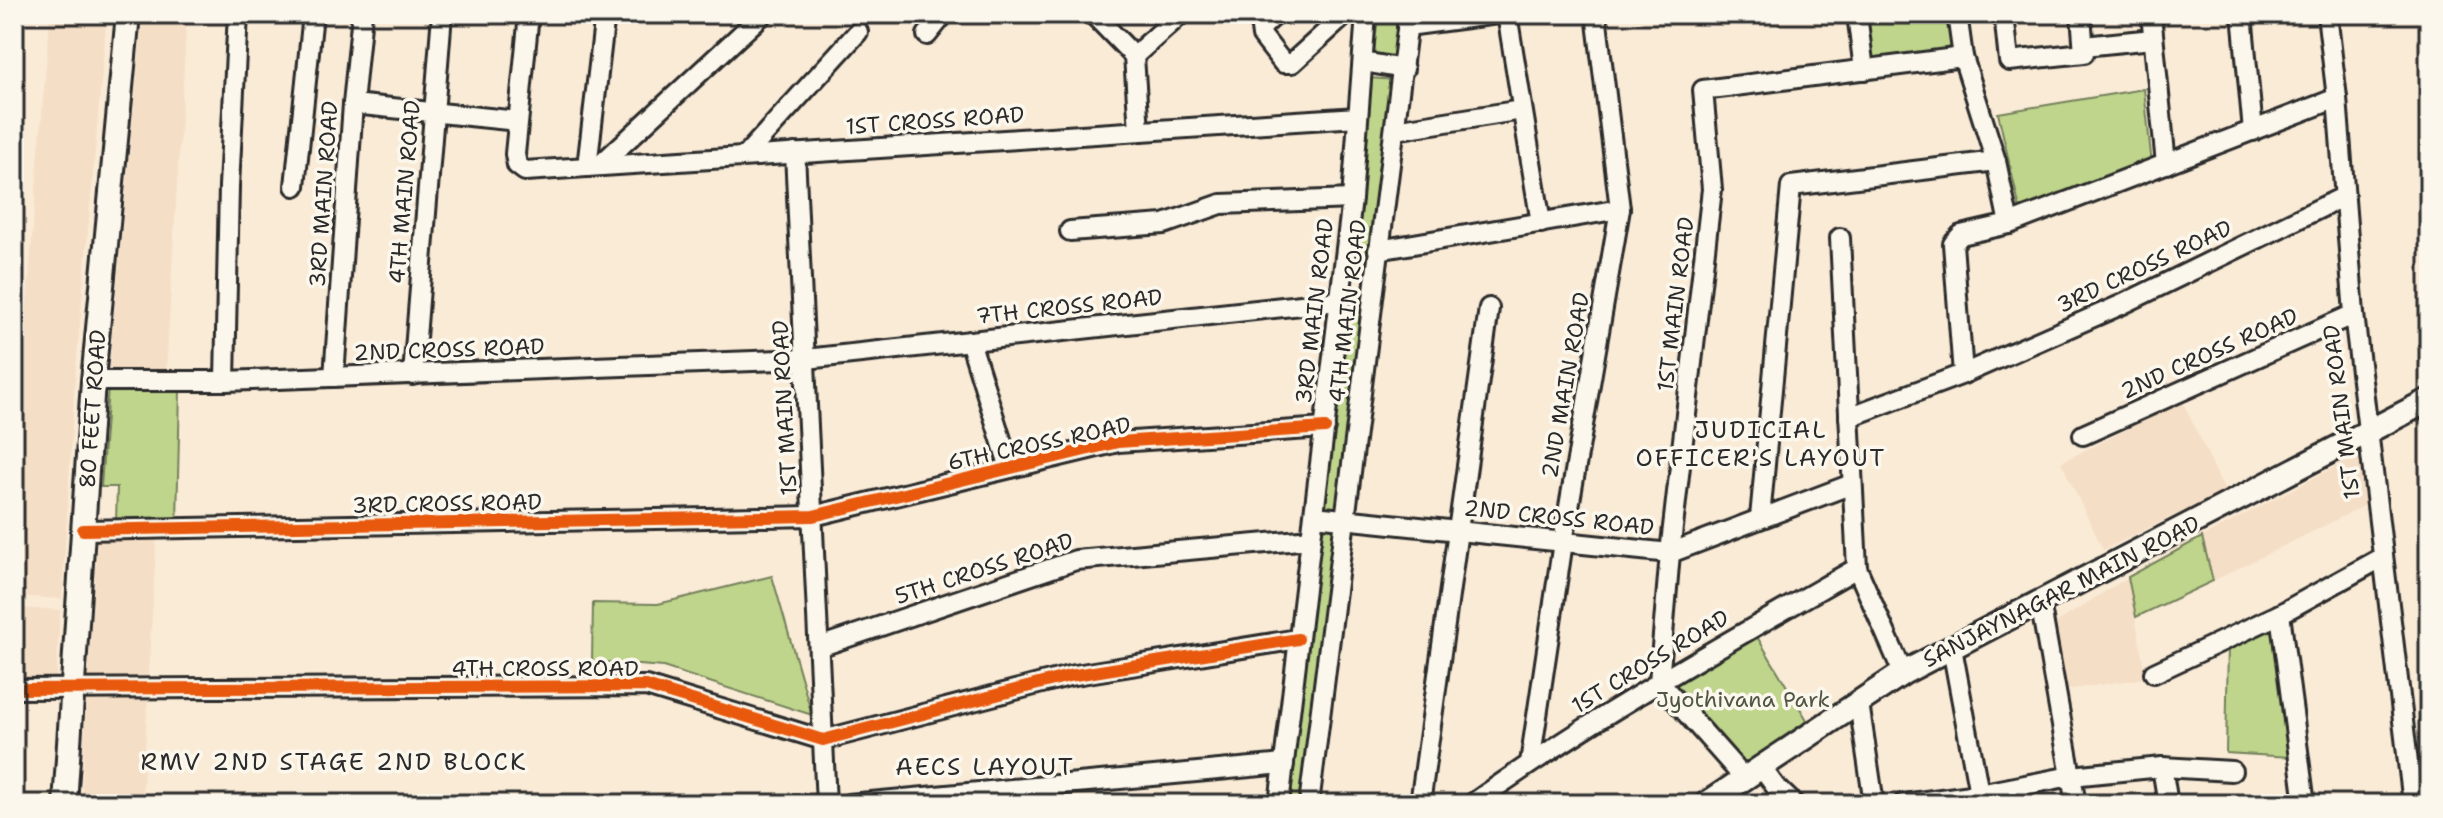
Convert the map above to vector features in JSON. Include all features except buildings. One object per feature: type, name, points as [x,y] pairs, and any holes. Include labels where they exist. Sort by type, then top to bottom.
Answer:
[{"type":"street","name":"80 FEET ROAD","points":[[65,804],[93,381],[128,14]]},
{"type":"street","points":[[225,381],[229,186],[238,14]]},
{"type":"street","name":"3RD MAIN ROAD","points":[[295,186],[313,14]]},
{"type":"street","name":"3RD MAIN ROAD","points":[[334,377],[362,14]]},
{"type":"street","name":"4TH MAIN ROAD","points":[[413,375],[442,14]]},
{"type":"street","points":[[353,104],[518,121],[529,14]]},
{"type":"street","points":[[593,166],[605,14]]},
{"type":"street","points":[[593,166],[763,14]]},
{"type":"street","points":[[927,35],[944,14]]},
{"type":"street","points":[[1093,14],[1134,56],[1139,131]]},
{"type":"street","points":[[1134,56],[1181,14]]},
{"type":"street","points":[[1276,14],[1261,28],[1262,36],[1287,65],[1346,14]]},
{"type":"street","name":"3RD MAIN ROAD","points":[[1279,804],[1352,199],[1366,14]]},
{"type":"street","points":[[1408,20],[1498,14]]},
{"type":"street","points":[[1507,14],[1541,223]]},
{"type":"street","name":"2ND MAIN ROAD","points":[[1530,763],[1563,542],[1620,209],[1596,14]]},
{"type":"street","points":[[1857,14],[1864,70],[1963,57]]},
{"type":"street","points":[[1957,14],[1963,57],[1996,161],[2009,224]]},
{"type":"street","points":[[2004,14],[2009,61],[2084,53],[2081,14]]},
{"type":"street","points":[[2151,14],[2166,164]]},
{"type":"street","points":[[2242,14],[2253,131]]},
{"type":"street","name":"1ST MAIN ROAD","points":[[2327,14],[2337,98],[2354,314],[2413,804]]},
{"type":"street","name":"4TH MAIN ROAD","points":[[1309,804],[1408,20]]},
{"type":"street","points":[[745,156],[858,32]]},
{"type":"street","points":[[2084,46],[2153,39]]},
{"type":"street","points":[[1363,62],[1404,69]]},
{"type":"street","name":"1ST MAIN ROAD","points":[[1659,682],[1670,553],[1712,189],[1703,90],[1864,70]]},
{"type":"street","points":[[1849,417],[1963,374],[1953,244],[1961,235],[2009,224],[2337,98]]},
{"type":"street","points":[[1395,130],[1522,110]]},
{"type":"street","name":"1ST CROSS ROAD","points":[[518,121],[515,154],[517,165],[525,171],[1358,117]]},
{"type":"street","name":"1ST MAIN ROAD","points":[[795,153],[826,804]]},
{"type":"street","points":[[1760,518],[1791,186],[1996,161]]},
{"type":"street","name":"3RD CROSS ROAD","points":[[1963,374],[2123,304],[2343,197]]},
{"type":"street","points":[[1070,231],[1164,224],[1221,204],[1352,199]]},
{"type":"street","points":[[1378,250],[1620,209]]},
{"type":"street","points":[[1840,238],[1857,568],[1903,673]]},
{"type":"street","name":"7TH CROSS ROAD","points":[[806,359],[1338,301]]},
{"type":"street","points":[[1420,804],[1489,308]]},
{"type":"street","name":"2ND CROSS ROAD","points":[[2083,435],[2354,314]]},
{"type":"street","points":[[970,341],[1010,468]]},
{"type":"street","name":"2ND CROSS ROAD","points":[[93,381],[225,381],[806,359]]},
{"type":"street","name":"SANJAYNAGAR MAIN ROAD","points":[[1706,804],[1903,673],[2429,400]]},
{"type":"street","name":"6TH CROSS ROAD","points":[[813,516],[1118,442],[1325,428]]},
{"type":"street","name":"2ND CROSS ROAD","points":[[1314,516],[1670,553],[1852,484]]},
{"type":"street","name":"3RD CROSS ROAD","points":[[83,530],[813,516]]},
{"type":"street","name":"5TH CROSS ROAD","points":[[819,647],[1076,560],[1311,539]]},
{"type":"street","points":[[2154,673],[2280,614],[2383,557]]},
{"type":"street","name":"1ST CROSS ROAD","points":[[1472,804],[1530,763],[1659,682],[1857,568]]},
{"type":"street","points":[[2040,602],[2076,804]]},
{"type":"street","points":[[2280,614],[2305,804]]},
{"type":"street","points":[[823,740],[1069,676],[1298,639]]},
{"type":"street","points":[[1952,648],[1980,799]]},
{"type":"street","points":[[1659,682],[1753,772],[1775,786],[1794,804]]},
{"type":"street","name":"4TH CROSS ROAD","points":[[14,689],[646,686],[823,740]]},
{"type":"street","points":[[1859,703],[1874,804]]},
{"type":"street","points":[[849,804],[1039,795],[1284,764]]},
{"type":"street","points":[[2162,767],[2168,804]]},
{"type":"street","points":[[1903,804],[1980,799],[2071,776],[2162,767],[2232,771]]},
{"type":"shaded area","points":[[50,14],[107,14],[75,380],[62,599],[14,596],[14,463]]},
{"type":"shaded area","points":[[143,14],[187,14],[166,374],[109,371]]},
{"type":"shaded area","points":[[2183,402],[2225,491],[2103,550],[2061,462]]},
{"type":"shaded area","points":[[2363,452],[2368,504],[2213,581],[2202,537]]},
{"type":"shaded area","points":[[98,534],[157,534],[148,680],[88,680]]},
{"type":"shaded area","points":[[2128,577],[2146,678],[2065,690],[2054,624]]},
{"type":"shaded area","points":[[14,608],[60,610],[56,682],[14,683]]},
{"type":"shaded area","points":[[87,694],[148,694],[142,804],[81,804]]},
{"type":"green space","points":[[1378,14],[1401,14],[1396,61],[1374,54]]},
{"type":"green space","points":[[1860,14],[1951,14],[1956,53],[1867,65]]},
{"type":"green space","points":[[1368,78],[1397,80],[1372,260],[1348,275]]},
{"type":"green space","points":[[2144,89],[2152,165],[2020,210],[1998,113]]},
{"type":"green space","points":[[1368,295],[1304,804],[1282,804],[1345,302]]},
{"type":"green space","points":[[108,387],[180,389],[177,522],[116,522],[117,487],[101,487]]},
{"type":"green space","points":[[2202,537],[2213,581],[2136,617],[2128,577]]},
{"type":"green space","points":[[772,576],[812,715],[663,667],[592,661],[593,603],[658,604]]},
{"type":"green space","points":[[2272,626],[2290,757],[2226,753],[2228,644]]},
{"type":"green space","name":"Jyothivana Park","points":[[1756,635],[1810,725],[1742,766],[1669,681]]},
{"type":"cycle path","points":[[83,530],[813,516],[1118,442],[1325,428]]},
{"type":"cycle path","points":[[14,689],[646,686],[823,740],[1069,676],[1298,639]]},
{"type":"district","name":"JUDICIAL OFFICER'S LAYOUT","points":[[1761,444]]},
{"type":"district","name":"RMV 2ND STAGE 2ND BLOCK","points":[[334,762]]},
{"type":"district","name":"AECS LAYOUT","points":[[985,767]]}]
